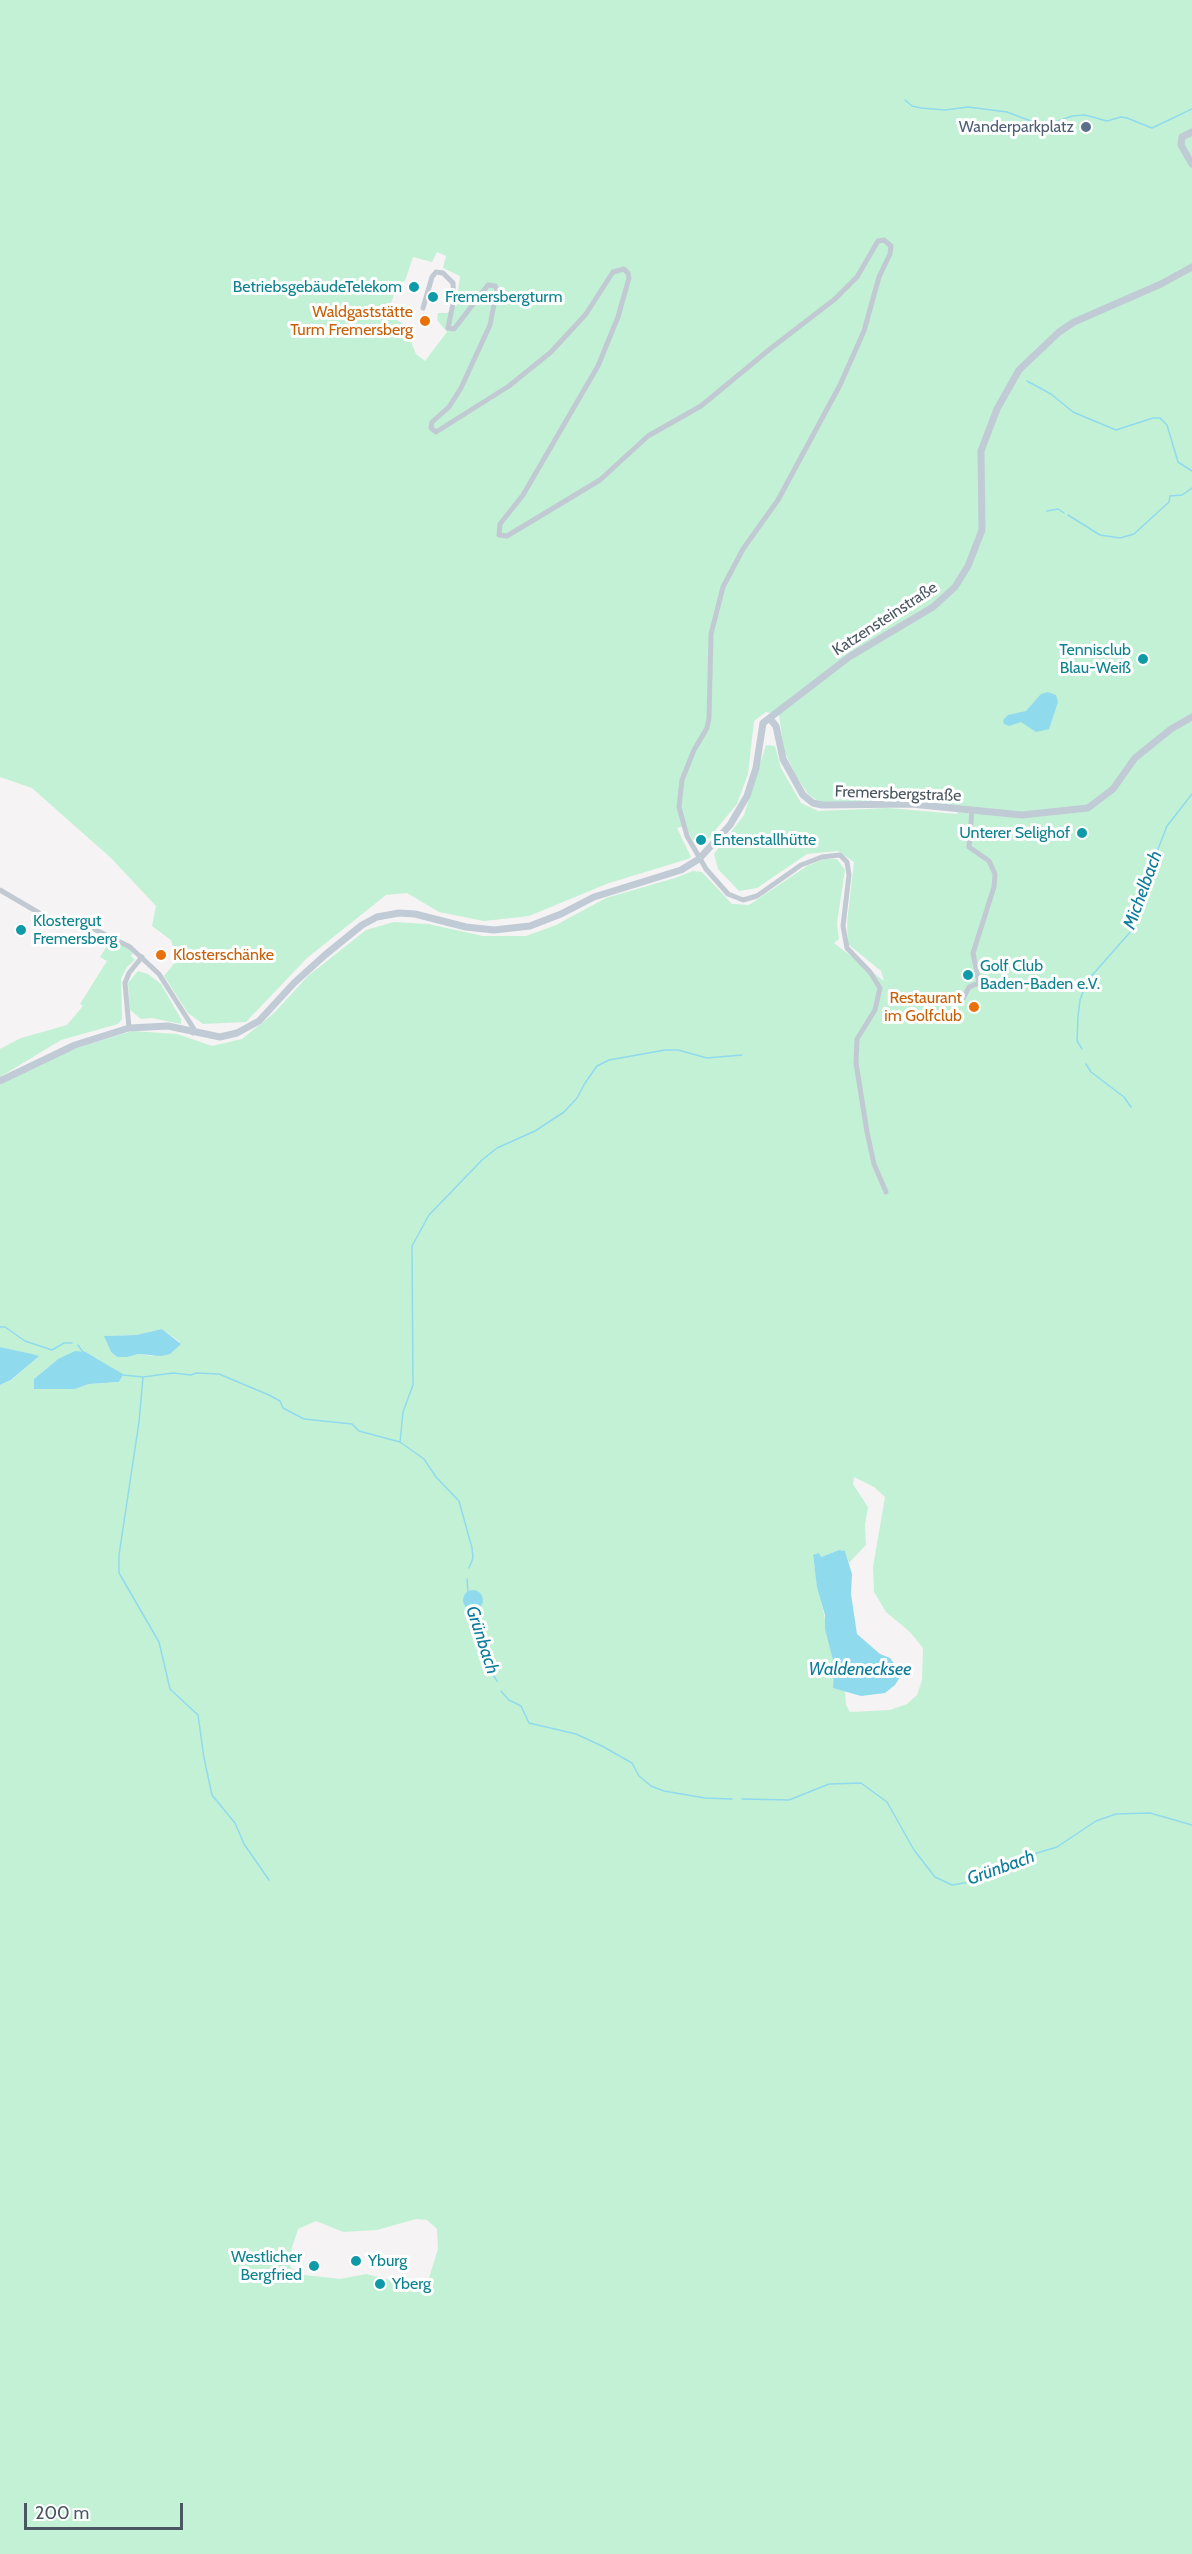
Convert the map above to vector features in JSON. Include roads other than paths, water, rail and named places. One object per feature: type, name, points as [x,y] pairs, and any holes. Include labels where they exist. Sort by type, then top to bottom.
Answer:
[{"type":"main road","points":[[1192,132],[1182,137],[1181,145],[1192,164]]},
{"type":"main road","name":"Katzensteinstraße","points":[[771,720],[849,657],[933,607],[955,587],[968,566],[982,530],[981,451],[997,408],[1019,370],[1059,332],[1074,322],[1192,267]]},
{"type":"main road","name":"Fremersbergstraße","points":[[771,720],[776,726],[783,759],[804,795],[813,803],[822,805],[911,804],[1022,815],[1088,808],[1113,789],[1135,758],[1171,729],[1192,717]]},
{"type":"main road","points":[[0,1081],[75,1045],[129,1028],[159,1025],[210,1037],[230,1036],[259,1021],[294,983],[325,955],[363,925],[377,917],[399,913],[415,914],[466,927],[494,930],[530,926],[561,914],[594,897],[681,870],[699,859],[730,825],[747,796],[756,768],[761,729],[765,721],[771,720]]},
{"type":"street","points":[[423,308],[432,277],[436,272],[443,273],[453,283],[454,299],[448,328],[454,329],[488,285],[495,286],[497,294],[490,325],[462,388],[449,407],[432,422],[431,428],[436,432],[509,386],[551,352],[586,314],[614,272],[624,269],[629,278],[618,317],[598,366],[523,495],[500,525],[498,531],[502,537],[600,480],[648,436],[701,406],[835,299],[857,277],[878,241],[884,240],[891,246],[890,254],[879,277],[864,331],[840,386],[778,500],[735,563],[720,598],[711,634],[709,718],[707,728],[694,750],[682,780],[679,807],[683,827],[699,859],[728,894],[743,900],[757,896],[801,865],[822,857],[840,855],[847,862],[849,875],[843,926],[847,948],[870,972],[880,988],[875,1010],[857,1039],[856,1063],[867,1132],[877,1172],[886,1192]]},
{"type":"street","name":"Fremersbergstraße","points":[[962,1001],[969,987],[979,982],[973,953],[994,887],[995,874],[988,861],[969,848],[972,810]]},
{"type":"street","points":[[0,890],[58,924],[92,928],[130,947],[159,974],[194,1029],[194,1033]]},
{"type":"street","points":[[129,1028],[125,983],[129,973],[142,957]]},
{"type":"water","points":[[1048,692],[1056,695],[1058,702],[1049,729],[1036,732],[1021,722],[1009,726],[1004,724],[1003,720],[1008,715],[1026,711],[1041,694]]},
{"type":"water","points":[[162,1329],[181,1344],[170,1354],[161,1356],[138,1354],[117,1357],[111,1352],[104,1336],[136,1335]]},
{"type":"water","points":[[0,1347],[39,1356],[11,1380],[0,1385]]},
{"type":"water","points":[[75,1351],[86,1352],[123,1375],[119,1382],[89,1384],[75,1389],[34,1389],[34,1379],[58,1359]]},
{"type":"water","name":"Waldenecksee","points":[[839,1550],[845,1551],[852,1574],[851,1594],[857,1634],[880,1654],[890,1658],[899,1670],[900,1677],[895,1685],[885,1693],[861,1696],[833,1688],[834,1664],[825,1629],[825,1615],[817,1587],[813,1555],[819,1553],[821,1557]]},
{"type":"water","points":[[473,1590],[480,1593],[483,1600],[480,1607],[473,1610],[466,1607],[463,1600],[466,1593]]},
{"type":"waterway","points":[[905,100],[912,106],[921,108],[945,110],[968,107],[1007,112],[1044,126],[1072,116],[1085,115],[1107,121],[1121,117],[1127,118],[1152,128],[1192,109]]},
{"type":"waterway","points":[[1027,381],[1051,394],[1073,412],[1116,430],[1153,418],[1160,418],[1167,425],[1178,462],[1192,471]]},
{"type":"waterway","points":[[1068,515],[1100,535],[1120,538],[1134,534],[1169,502],[1170,496],[1182,495],[1192,488]]},
{"type":"waterway","points":[[1047,511],[1058,509],[1064,513]]},
{"type":"waterway","name":"Michelbach","points":[[1082,1049],[1077,1041],[1078,1017],[1080,1000],[1087,981],[1132,930],[1138,902],[1167,826],[1192,794]]},
{"type":"waterway","points":[[400,1442],[403,1412],[413,1385],[412,1246],[429,1215],[482,1160],[497,1148],[535,1131],[564,1112],[577,1098],[597,1066],[609,1060],[665,1050],[678,1050],[707,1058],[742,1055]]},
{"type":"waterway","name":"Michelbach","points":[[1086,1064],[1091,1072],[1124,1097],[1131,1107]]},
{"type":"waterway","name":"Grünbach","points":[[0,1327],[5,1327],[25,1341],[52,1350],[64,1343],[72,1343]]},
{"type":"waterway","name":"Grünbach","points":[[78,1345],[83,1352],[123,1375],[143,1377],[173,1373],[219,1374],[269,1395],[280,1401],[283,1408],[304,1419],[352,1424],[359,1431],[400,1442],[424,1459],[436,1477],[459,1501],[472,1548],[473,1558],[469,1568]]},
{"type":"waterway","points":[[143,1377],[139,1422],[119,1555],[119,1573],[159,1642],[170,1689],[198,1715],[212,1795],[235,1823],[244,1844],[269,1880]]},
{"type":"waterway","name":"Grünbach","points":[[467,1579],[468,1592]]},
{"type":"waterway","name":"Grünbach","points":[[481,1640],[486,1648]]},
{"type":"waterway","name":"Grünbach","points":[[489,1658],[488,1667],[497,1681]]},
{"type":"waterway","name":"Grünbach","points":[[501,1691],[509,1700],[521,1706],[529,1723],[576,1734],[602,1746],[632,1763],[639,1776],[651,1786],[664,1791],[705,1798],[732,1799]]},
{"type":"waterway","name":"Grünbach","points":[[742,1799],[789,1800],[829,1784],[861,1783],[887,1802],[914,1850],[935,1877],[952,1885],[986,1877],[1027,1856],[1057,1847],[1096,1821],[1116,1814],[1150,1813],[1192,1825]]},
{"type":"place","name":"Wanderparkplatz","points":[[1086,127]]},
{"type":"place","name":"BetriebsgebäudeTelekom","points":[[414,287]]},
{"type":"place","name":"Fremersbergturm","points":[[433,297]]},
{"type":"place","name":"Waldgaststätte Turm Fremersberg","points":[[425,321]]},
{"type":"place","name":"Tennisclub Blau-Weiß","points":[[1143,659]]},
{"type":"place","name":"Unterer Selighof","points":[[1082,833]]},
{"type":"place","name":"Entenstallhütte","points":[[701,840]]},
{"type":"place","name":"Klostergut Fremersberg","points":[[21,930]]},
{"type":"place","name":"Klosterschänke","points":[[161,955]]},
{"type":"place","name":"Golf Club Baden-Baden e.V.","points":[[968,975]]},
{"type":"place","name":"Restaurant im Golfclub","points":[[974,1007]]},
{"type":"place","name":"Yburg","points":[[356,2261]]},
{"type":"place","name":"Westlicher Bergfried","points":[[314,2266]]},
{"type":"place","name":"Yberg","points":[[380,2284]]}]
